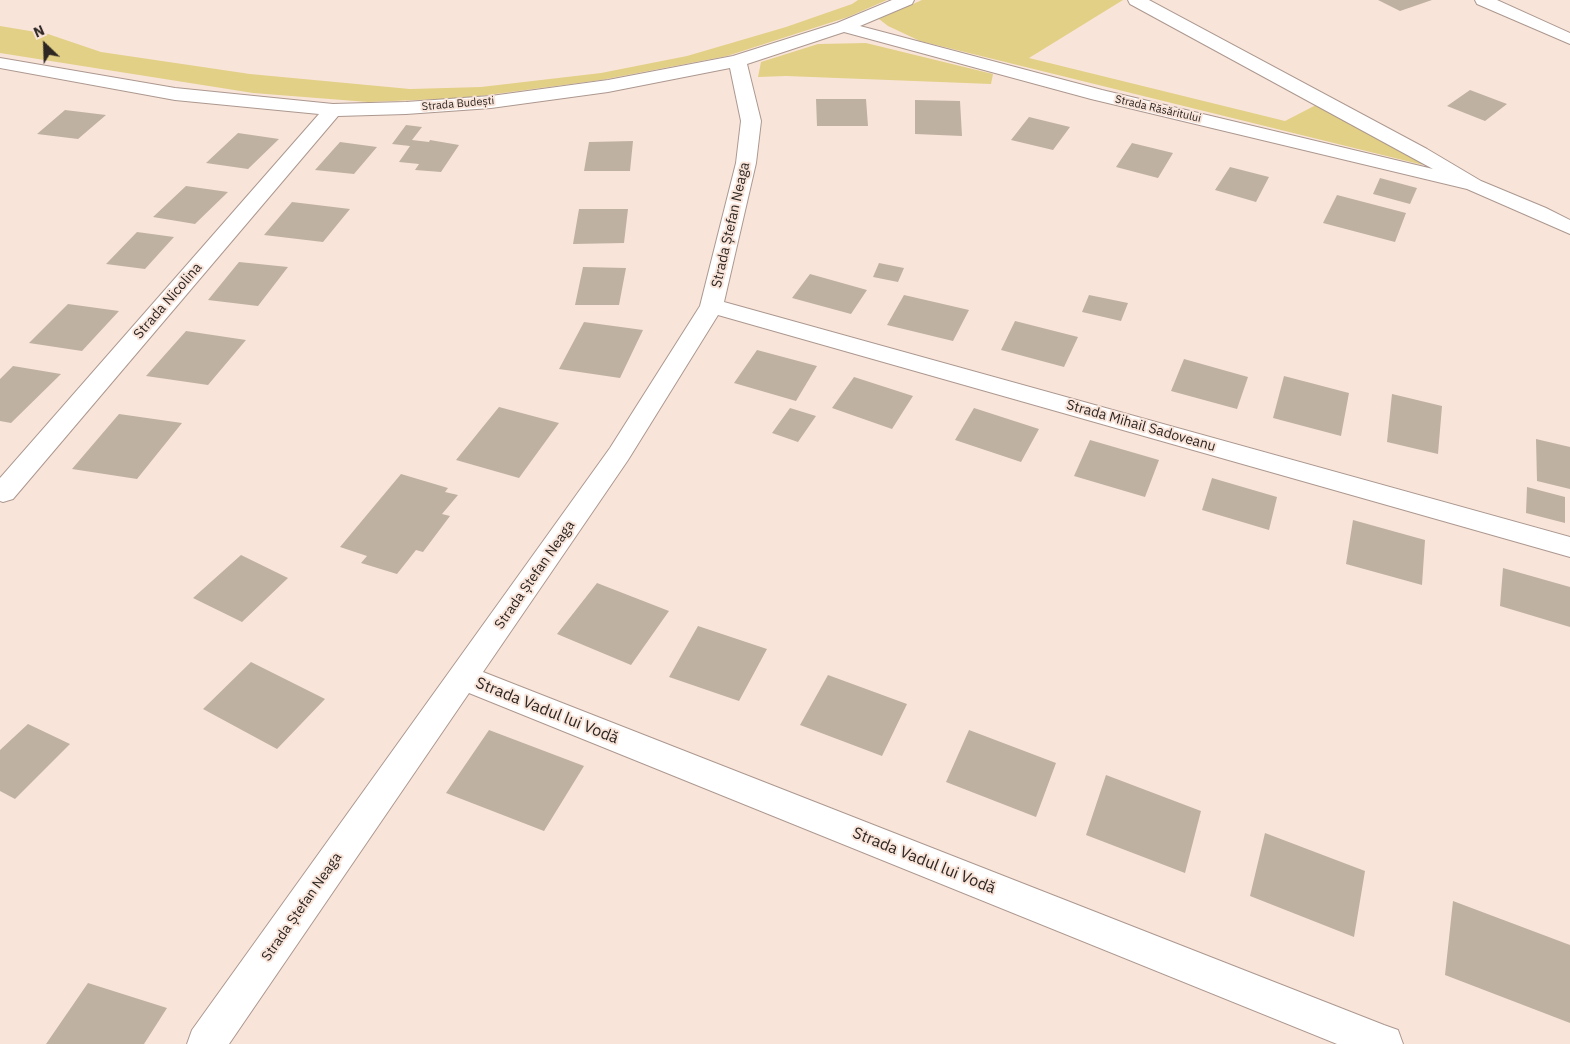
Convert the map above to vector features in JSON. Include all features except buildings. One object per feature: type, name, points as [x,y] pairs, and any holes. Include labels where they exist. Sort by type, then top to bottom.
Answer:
[{"type":"street","name":"Strada Budești","points":[[0,63],[175,94],[333,110],[406,108],[491,102],[608,86],[738,61],[843,27],[906,0]]},
{"type":"street","name":"Strada Răsăritului","points":[[1136,0],[1420,153],[1474,185],[1539,212],[1570,228]]},
{"type":"street","points":[[1483,0],[1570,39]]},
{"type":"street","name":"Strada Răsăritului","points":[[843,27],[1098,95],[1474,185]]},
{"type":"street","name":"Strada Ștefan Neaga","points":[[206,1044],[619,454],[712,306],[746,163],[751,121],[738,61]]},
{"type":"street","name":"Strada Nicolina","points":[[3,492],[333,110]]},
{"type":"street","name":"Strada Mihail Sadoveanu","points":[[712,306],[1570,547]]},
{"type":"street","name":"Strada Vadul lui Vodă","points":[[463,677],[1384,1044]]},
{"type":"shaded area","points":[[858,0],[887,0],[848,17],[727,56],[601,80],[465,98],[368,102],[253,93],[0,53],[0,26],[48,34],[101,52],[250,74],[410,89],[481,87],[601,73],[687,56],[786,27],[852,4]]},
{"type":"shaded area","points":[[922,0],[1123,0],[1029,58],[1285,121],[1316,105],[1412,154],[1423,165],[920,41],[888,26],[879,19]]},
{"type":"shaded area","points":[[866,43],[993,74],[991,84],[786,76],[758,77],[761,62],[818,44]]}]
